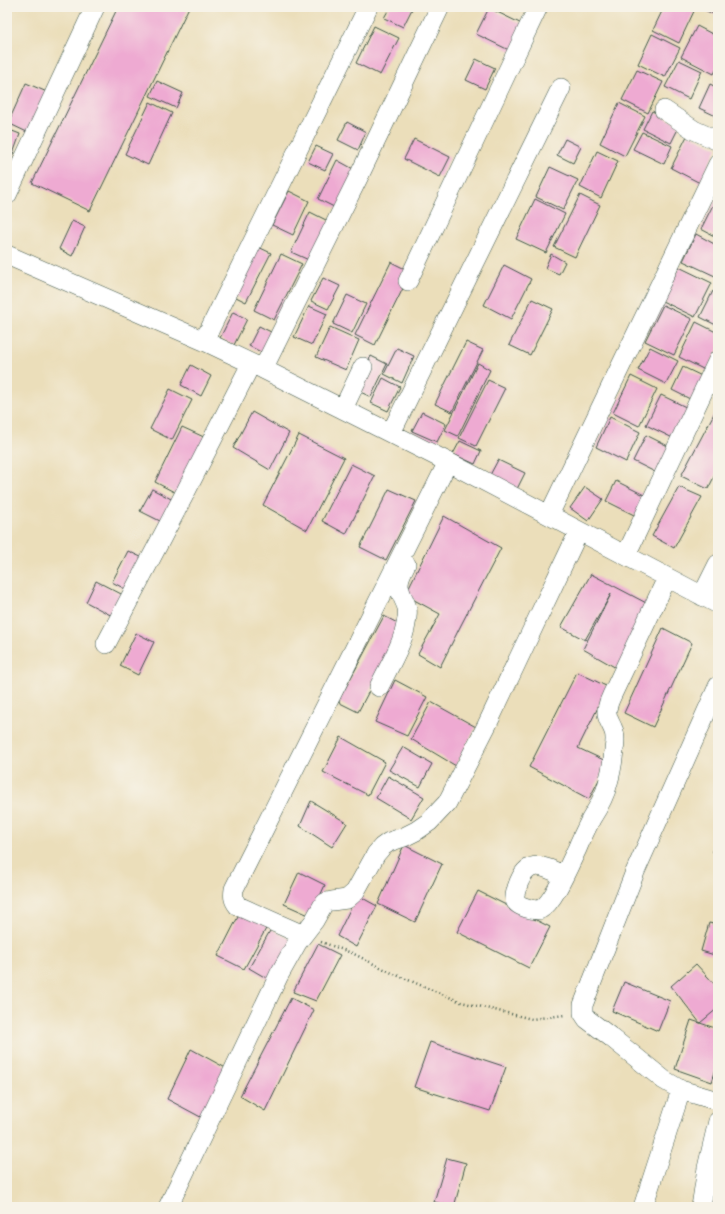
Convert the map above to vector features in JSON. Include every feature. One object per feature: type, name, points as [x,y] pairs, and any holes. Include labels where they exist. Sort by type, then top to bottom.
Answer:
[{"type":"street","points":[[7,195],[95,7]]},
{"type":"street","points":[[204,341],[368,7]]},
{"type":"street","points":[[106,644],[183,497],[257,367],[366,163],[440,7]]},
{"type":"street","points":[[408,281],[538,7]]},
{"type":"street","points":[[391,433],[561,88]]},
{"type":"street","points":[[664,110],[694,130],[718,141]]},
{"type":"street","points":[[549,515],[718,164]]},
{"type":"street","points":[[7,255],[204,341],[343,409],[710,600],[718,564]]},
{"type":"street","points":[[626,555],[718,360]]},
{"type":"street","points":[[343,409],[364,367]]},
{"type":"street","points":[[379,687],[403,637],[406,625],[406,608],[399,585],[401,576],[454,466]]},
{"type":"street","points":[[303,935],[238,906],[234,902],[234,889],[454,466]]},
{"type":"street","points":[[168,1207],[279,975],[297,943],[314,921],[323,905],[326,902],[347,899],[355,892],[376,854],[382,847],[389,842],[416,831],[429,822],[447,803],[487,725],[579,531]]},
{"type":"street","points":[[564,876],[608,784],[615,740],[614,730],[607,714],[607,708],[667,578]]},
{"type":"street","points":[[718,686],[635,872],[583,1005],[583,1013],[587,1020],[664,1080],[681,1090],[718,1101]]},
{"type":"street","points":[[643,1207],[681,1090]]},
{"type":"street","points":[[701,1207],[707,1168],[718,1121]]},
{"type":"path","points":[[303,935],[352,953],[394,974],[461,1002],[532,1019],[583,1013]]},
{"type":"building","points":[[118,7],[189,7],[90,211],[32,183]]},
{"type":"building","points":[[390,7],[413,7],[403,27],[384,18]]},
{"type":"building","points":[[664,7],[696,7],[679,43],[653,30]]},
{"type":"building","points":[[703,7],[718,7],[718,16],[702,9]]},
{"type":"building","points":[[489,8],[526,26],[513,52],[476,34]]},
{"type":"building","points":[[374,26],[399,38],[380,75],[356,63]]},
{"type":"building","points":[[697,26],[718,37],[718,66],[714,74],[681,57]]},
{"type":"building","points":[[652,34],[680,48],[665,77],[638,64]]},
{"type":"building","points":[[476,59],[495,68],[485,89],[466,80]]},
{"type":"building","points":[[679,60],[702,71],[689,99],[665,87]]},
{"type":"building","points":[[637,70],[663,82],[648,113],[622,100]]},
{"type":"building","points":[[718,76],[718,85],[714,83]]},
{"type":"building","points":[[157,81],[183,93],[176,108],[150,96]]},
{"type":"building","points":[[26,83],[47,92],[29,133],[8,123]]},
{"type":"building","points":[[710,84],[718,88],[718,117],[699,108]]},
{"type":"building","points":[[150,102],[172,113],[148,165],[125,154]]},
{"type":"building","points":[[619,103],[645,116],[625,156],[600,143]]},
{"type":"building","points":[[652,111],[680,125],[671,143],[643,129]]},
{"type":"building","points":[[347,122],[366,132],[358,150],[338,140]]},
{"type":"building","points":[[7,129],[20,134],[7,171]]},
{"type":"building","points":[[642,132],[672,146],[664,164],[633,149]]},
{"type":"building","points":[[688,134],[717,148],[700,183],[671,168]]},
{"type":"building","points":[[414,139],[450,157],[440,177],[404,159]]},
{"type":"building","points":[[565,139],[581,147],[573,163],[557,155]]},
{"type":"building","points":[[316,146],[333,154],[325,170],[308,162]]},
{"type":"building","points":[[597,151],[618,161],[601,198],[580,187]]},
{"type":"building","points":[[337,160],[357,171],[338,209],[318,199]]},
{"type":"building","points":[[550,167],[578,180],[563,210],[536,197]]},
{"type":"building","points":[[289,191],[309,201],[293,235],[272,225]]},
{"type":"building","points":[[580,195],[600,205],[575,257],[554,247]]},
{"type":"building","points":[[535,199],[565,214],[546,253],[516,239]]},
{"type":"building","points":[[716,199],[718,200],[718,238],[701,229]]},
{"type":"building","points":[[310,212],[330,222],[311,261],[291,252]]},
{"type":"building","points":[[72,221],[85,227],[72,256],[59,249]]},
{"type":"building","points":[[696,234],[718,246],[718,269],[715,276],[683,261]]},
{"type":"building","points":[[252,244],[271,253],[246,302],[228,293]]},
{"type":"building","points":[[281,254],[302,264],[274,320],[254,310]]},
{"type":"building","points":[[551,254],[565,262],[559,274],[545,268]]},
{"type":"building","points":[[391,262],[411,272],[375,345],[355,335]]},
{"type":"building","points":[[504,265],[531,279],[511,319],[484,305]]},
{"type":"building","points":[[679,267],[712,283],[695,317],[662,301]]},
{"type":"building","points":[[323,278],[340,286],[328,309],[311,301]]},
{"type":"building","points":[[713,291],[718,293],[718,326],[700,317]]},
{"type":"building","points":[[347,295],[366,304],[352,333],[333,324]]},
{"type":"building","points":[[532,299],[553,309],[530,355],[509,345]]},
{"type":"building","points":[[663,305],[692,319],[674,355],[645,341]]},
{"type":"building","points":[[309,306],[327,314],[312,345],[294,337]]},
{"type":"building","points":[[233,312],[247,319],[234,345],[220,338]]},
{"type":"building","points":[[696,322],[718,333],[718,349],[707,371],[679,357]]},
{"type":"building","points":[[259,326],[275,334],[265,354],[249,346]]},
{"type":"building","points":[[330,327],[359,340],[346,370],[316,357]]},
{"type":"building","points":[[466,342],[483,350],[452,412],[435,404]]},
{"type":"building","points":[[650,347],[678,361],[666,384],[638,370]]},
{"type":"building","points":[[397,348],[414,356],[402,383],[384,374]]},
{"type":"building","points":[[371,356],[387,364],[371,397],[354,389]]},
{"type":"building","points":[[478,363],[490,370],[458,436],[445,430]]},
{"type":"building","points":[[191,365],[211,376],[201,396],[181,385]]},
{"type":"building","points":[[683,367],[706,378],[694,401],[672,390]]},
{"type":"building","points":[[631,376],[657,389],[639,426],[613,413]]},
{"type":"building","points":[[383,378],[400,387],[388,411],[371,403]]},
{"type":"building","points":[[488,380],[505,388],[476,446],[459,438]]},
{"type":"building","points":[[170,389],[192,400],[172,440],[150,429]]},
{"type":"building","points":[[661,395],[692,410],[677,440],[646,425]]},
{"type":"building","points":[[718,406],[718,469],[708,489],[681,476]]},
{"type":"building","points":[[252,412],[289,433],[270,470],[233,448]]},
{"type":"building","points":[[422,412],[446,424],[437,442],[412,431]]},
{"type":"building","points":[[610,417],[640,432],[626,462],[596,447]]},
{"type":"building","points":[[182,427],[206,438],[178,494],[155,482]]},
{"type":"building","points":[[299,435],[344,458],[307,530],[263,505]]},
{"type":"building","points":[[646,435],[674,449],[661,475],[633,461]]},
{"type":"building","points":[[460,441],[481,451],[475,464],[453,454]]},
{"type":"building","points":[[498,460],[525,473],[517,489],[490,475]]},
{"type":"building","points":[[351,464],[375,476],[346,534],[322,521]]},
{"type":"building","points":[[616,481],[646,496],[636,516],[606,501]]},
{"type":"building","points":[[585,487],[603,499],[588,521],[570,508]]},
{"type":"building","points":[[679,487],[702,497],[674,548],[652,536]]},
{"type":"building","points":[[152,489],[175,501],[164,523],[140,511]]},
{"type":"building","points":[[389,489],[416,501],[386,560],[360,547]]},
{"type":"building","points":[[444,516],[501,548],[440,667],[418,654],[440,614],[405,595]]},
{"type":"building","points":[[128,551],[143,558],[127,590],[112,582]]},
{"type":"building","points":[[591,574],[652,606],[618,669],[583,649],[611,594],[585,640],[561,627]]},
{"type":"building","points":[[96,581],[127,597],[116,618],[86,602]]},
{"type":"building","points":[[384,616],[405,627],[387,657],[358,712],[338,702]]},
{"type":"building","points":[[663,628],[692,643],[653,727],[624,713]]},
{"type":"building","points":[[136,633],[154,642],[138,675],[120,666]]},
{"type":"building","points":[[577,672],[608,687],[578,748],[608,762],[589,799],[529,767]]},
{"type":"building","points":[[395,680],[427,697],[407,736],[375,722]]},
{"type":"building","points":[[431,702],[476,727],[456,766],[411,739]]},
{"type":"building","points":[[341,737],[385,762],[368,795],[323,772]]},
{"type":"building","points":[[403,747],[432,764],[420,787],[389,770]]},
{"type":"building","points":[[388,776],[424,797],[411,819],[376,798]]},
{"type":"building","points":[[311,801],[347,823],[332,847],[300,826]]},
{"type":"building","points":[[718,837],[718,854],[712,851]]},
{"type":"building","points":[[404,845],[442,864],[415,922],[378,904]]},
{"type":"building","points":[[299,872],[325,885],[311,916],[284,904]]},
{"type":"building","points":[[478,891],[550,927],[529,968],[457,932]]},
{"type":"building","points":[[357,895],[377,906],[356,947],[337,936]]},
{"type":"building","points":[[241,911],[268,925],[244,969],[218,956]]},
{"type":"building","points":[[709,923],[718,925],[718,956],[701,951]]},
{"type":"building","points":[[271,929],[295,942],[273,982],[249,968]]},
{"type":"building","points":[[318,944],[340,955],[316,1001],[293,992]]},
{"type":"building","points":[[696,964],[718,988],[718,1008],[700,1023],[671,986]]},
{"type":"building","points":[[624,982],[670,1001],[658,1031],[612,1011]]},
{"type":"building","points":[[291,998],[314,1010],[265,1111],[240,1096]]},
{"type":"building","points":[[691,1020],[718,1029],[718,1062],[712,1082],[675,1069]]},
{"type":"building","points":[[430,1042],[506,1067],[490,1111],[414,1087]]},
{"type":"building","points":[[191,1049],[233,1072],[208,1121],[167,1099]]},
{"type":"building","points":[[447,1158],[466,1163],[454,1207],[434,1202]]}]
